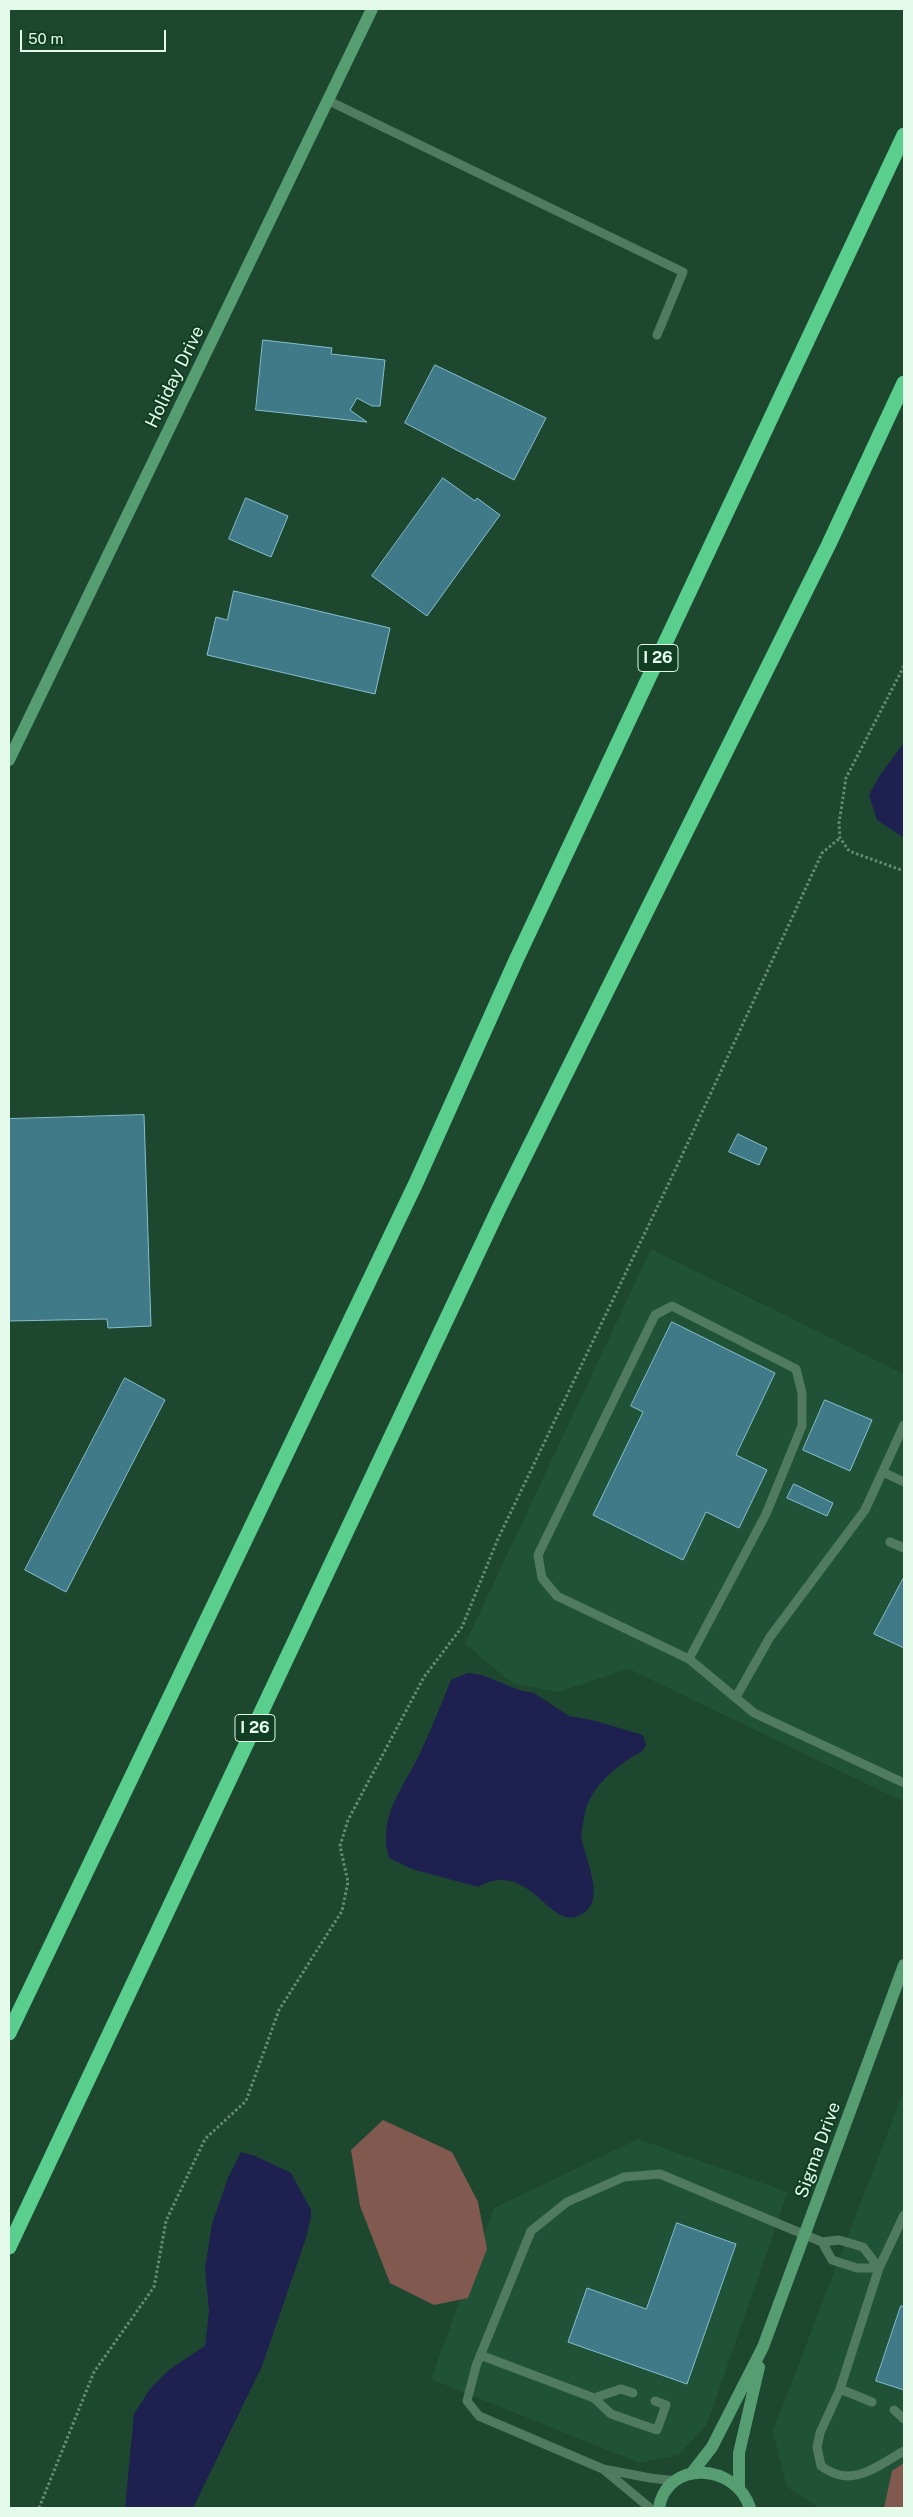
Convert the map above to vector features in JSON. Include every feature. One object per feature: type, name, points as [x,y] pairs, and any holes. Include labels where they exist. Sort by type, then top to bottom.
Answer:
[{"type":"highway","name":"I 26","points":[[9,2033],[416,1183],[517,958],[904,135]]},
{"type":"highway","name":"I 26","points":[[9,2247],[499,1208],[828,546],[904,383]]},
{"type":"street","name":"Holiday Drive","points":[[9,760],[372,9]]},
{"type":"street","name":"Sigma Drive","points":[[691,2474],[712,2447],[764,2347],[904,1964]]},
{"type":"street","name":"Sigma Drive","points":[[739,2487],[739,2453],[764,2347]]},
{"type":"street","points":[[659,2508],[667,2491],[677,2481],[691,2474],[717,2474],[739,2487],[750,2508]]},
{"type":"lane","points":[[329,101],[683,272],[657,335]]},
{"type":"lane","points":[[690,1659],[766,1514],[802,1426],[802,1393],[796,1369],[672,1306],[655,1314],[538,1555],[542,1578],[557,1596],[690,1659],[754,1713],[904,1783]]},
{"type":"lane","points":[[736,1697],[770,1636],[865,1510],[904,1425]]},
{"type":"lane","points":[[883,1472],[904,1482]]},
{"type":"lane","points":[[890,1542],[904,1548]]},
{"type":"lane","points":[[677,2481],[603,2469],[479,2416],[467,2402],[480,2355],[531,2231],[567,2202],[624,2177],[660,2174],[822,2242],[839,2240],[863,2247],[878,2268]]},
{"type":"lane","points":[[904,2216],[878,2268],[840,2389],[820,2433],[817,2447],[821,2466],[833,2475],[850,2478],[904,2452]]},
{"type":"lane","points":[[822,2242],[832,2260],[857,2268],[878,2268]]},
{"type":"lane","points":[[480,2355],[594,2398],[611,2414],[657,2430],[666,2405],[655,2401]]},
{"type":"lane","points":[[594,2398],[621,2389],[633,2393]]},
{"type":"lane","points":[[840,2389],[872,2402]]},
{"type":"lane","points":[[894,2410],[904,2419]]},
{"type":"lane","points":[[603,2469],[650,2508]]},
{"type":"path","points":[[904,666],[846,778],[839,822],[840,838],[848,851],[904,871]]},
{"type":"path","points":[[39,2508],[94,2372],[154,2287],[166,2221],[205,2139],[246,2101],[279,2010],[342,1911],[348,1882],[340,1846],[348,1820],[424,1677],[462,1627],[496,1541],[678,1164],[822,853],[840,838]]},
{"type":"shaded area","points":[[904,743],[904,838],[877,820],[869,795],[880,775]]},
{"type":"shaded area","points":[[651,1249],[904,1374],[904,1802],[629,1669],[558,1692],[512,1683],[465,1644]]},
{"type":"shaded area","points":[[468,1673],[482,1675],[519,1690],[534,1693],[569,1716],[592,1720],[643,1735],[646,1745],[643,1750],[621,1764],[600,1784],[589,1800],[586,1809],[581,1837],[591,1872],[594,1894],[586,1912],[575,1917],[565,1917],[555,1912],[523,1886],[510,1881],[495,1881],[478,1887],[412,1869],[389,1858],[386,1843],[387,1828],[394,1802],[425,1742],[451,1680]]},
{"type":"shaded area","points":[[904,2090],[904,2497],[877,2508],[820,2508],[787,2487],[773,2431]]},
{"type":"shaded area","points":[[383,2120],[452,2152],[478,2202],[487,2249],[468,2298],[434,2305],[390,2283],[360,2206],[351,2150]]},
{"type":"shaded area","points":[[638,2139],[788,2192],[707,2424],[679,2455],[640,2463],[431,2379],[494,2208]]},
{"type":"shaded area","points":[[241,2152],[255,2156],[291,2173],[311,2210],[306,2238],[262,2366],[193,2508],[125,2508],[134,2414],[150,2389],[170,2369],[205,2346],[209,2311],[205,2269],[212,2224],[228,2178]]},
{"type":"shaded area","points":[[904,2463],[904,2508],[884,2508],[892,2471]]},
{"type":"building","points":[[263,340],[332,348],[331,354],[385,360],[380,406],[372,406],[357,398],[350,410],[367,422],[256,410]]},
{"type":"building","points":[[435,365],[546,418],[514,480],[405,423]]},
{"type":"building","points":[[443,478],[475,501],[477,498],[500,515],[427,616],[372,576]]},
{"type":"building","points":[[246,498],[288,516],[271,557],[229,539]]},
{"type":"building","points":[[234,591],[390,628],[375,694],[207,655],[216,617],[227,620]]},
{"type":"building","points":[[144,1115],[151,1326],[108,1328],[107,1319],[9,1321],[9,1119]]},
{"type":"building","points":[[738,1134],[767,1148],[759,1165],[729,1152]]},
{"type":"building","points":[[672,1322],[775,1373],[736,1455],[767,1470],[739,1528],[706,1512],[683,1560],[593,1515],[643,1412],[631,1406]]},
{"type":"building","points":[[125,1378],[165,1400],[66,1592],[25,1570]]},
{"type":"building","points":[[825,1400],[872,1420],[850,1471],[803,1450]]},
{"type":"building","points":[[794,1484],[833,1503],[827,1516],[787,1498]]},
{"type":"building","points":[[904,1577],[904,1648],[874,1634]]},
{"type":"building","points":[[677,2223],[736,2244],[687,2384],[568,2342],[587,2288],[646,2309]]},
{"type":"building","points":[[901,2306],[904,2306],[904,2390],[876,2381]]}]
